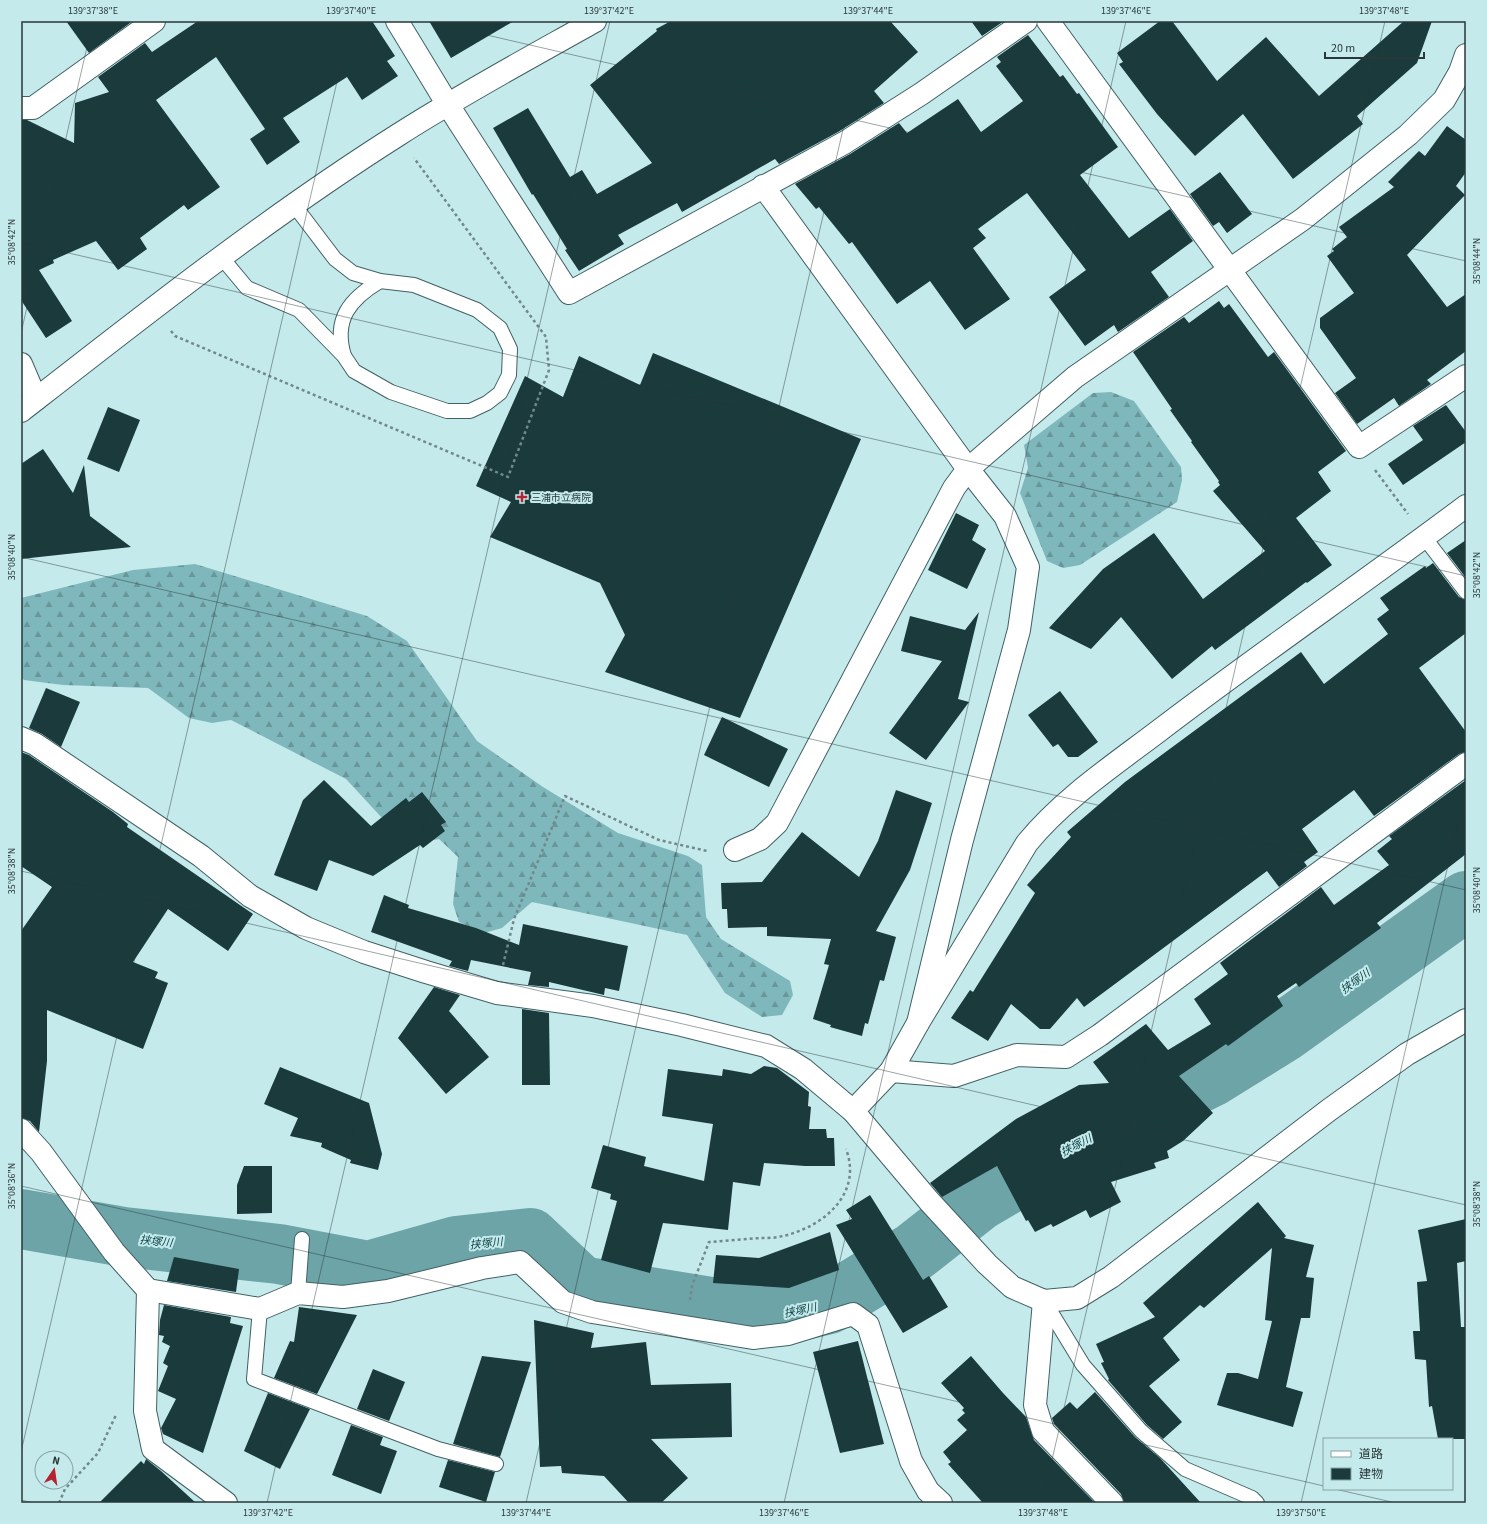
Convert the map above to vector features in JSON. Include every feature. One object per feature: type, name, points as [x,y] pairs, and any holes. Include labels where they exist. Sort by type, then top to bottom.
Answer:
[{"type":"street","points":[[21,108],[33,108],[154,21]]},
{"type":"street","points":[[397,21],[448,105],[569,293],[844,143],[921,94],[1026,21]]},
{"type":"street","points":[[21,364],[29,405],[154,309],[294,205],[398,135],[595,21]]},
{"type":"street","points":[[1048,21],[1359,447],[1466,376]]},
{"type":"street","points":[[735,850],[760,839],[777,823],[954,488],[968,469],[1075,377],[1314,211],[1408,135],[1444,100],[1460,72],[1466,55]]},
{"type":"street","points":[[763,186],[968,469],[1005,516],[1028,567],[1019,630],[962,840],[918,1022]]},
{"type":"street","points":[[853,1111],[891,1071],[918,1022],[1026,843],[1046,820],[1078,793],[1244,666],[1466,506]]},
{"type":"street","points":[[21,738],[35,744],[194,852],[250,896],[306,928],[364,952],[497,993],[593,1006],[682,1025],[766,1046],[803,1069],[853,1111],[929,1201],[987,1264],[1012,1287],[1044,1301],[1077,1298],[1110,1276],[1329,1110],[1408,1054],[1466,1020]]},
{"type":"street","points":[[891,1071],[954,1076],[1017,1055],[1066,1057],[1100,1035],[1466,764]]},
{"type":"street","points":[[21,1130],[41,1152],[114,1252],[148,1290],[260,1309],[298,1293],[343,1297],[388,1291],[482,1268],[520,1262],[562,1302],[592,1312],[753,1338],[788,1334],[853,1314],[868,1325],[911,1461],[928,1491],[941,1503]]},
{"type":"street","points":[[148,1290],[145,1411],[153,1449],[226,1503]]},
{"type":"street","points":[[1044,1301],[1035,1405],[1043,1431],[1112,1503]]},
{"type":"lane","points":[[222,258],[246,288],[299,310],[344,356],[354,371],[391,392],[447,411],[470,411],[487,403],[500,394],[509,374],[510,349],[500,328],[477,310],[414,285],[380,281],[353,273],[335,259],[294,205]]},
{"type":"lane","points":[[344,356],[340,343],[345,316],[352,301],[362,292],[380,281]]},
{"type":"lane","points":[[1424,537],[1466,592]]},
{"type":"lane","points":[[298,1293],[302,1239]]},
{"type":"lane","points":[[1044,1301],[1084,1365],[1141,1431],[1185,1469],[1252,1498],[1257,1503]]},
{"type":"lane","points":[[260,1309],[254,1380],[438,1449],[496,1464]]},
{"type":"path","points":[[154,309],[175,336],[508,477],[549,370],[546,337],[398,135]]},
{"type":"path","points":[[1359,447],[1424,537]]},
{"type":"path","points":[[497,993],[514,919],[565,796],[659,840],[713,852],[735,850]]},
{"type":"path","points":[[692,1286],[709,1242],[783,1236],[817,1223],[840,1203],[850,1180],[849,1157],[836,1122],[853,1111]]},
{"type":"path","points":[[59,1503],[65,1489],[98,1453],[115,1416],[146,1383]]},
{"type":"green space","points":[[1111,392],[1134,401],[1181,467],[1182,480],[1177,502],[1080,565],[1063,568],[1047,561],[1020,493],[1028,468],[1024,445],[1093,393]]},
{"type":"green space","points":[[195,564],[367,616],[407,641],[477,741],[543,787],[618,833],[688,856],[702,865],[706,917],[721,939],[790,981],[793,995],[782,1015],[762,1017],[725,993],[687,935],[532,902],[502,928],[484,933],[459,922],[453,904],[458,857],[439,839],[407,845],[346,779],[231,720],[212,723],[189,718],[148,688],[63,685],[24,680],[21,677],[21,598],[133,570]]},
{"type":"building","points":[[66,21],[129,21],[130,23],[89,53]]},
{"type":"building","points":[[198,21],[372,21],[395,56],[387,61],[398,76],[362,100],[347,77],[283,118],[300,142],[267,165],[250,139],[265,129],[216,57],[156,100],[220,187],[188,210],[184,205],[140,238],[147,249],[118,270],[96,241],[53,260],[54,263],[39,270],[72,321],[46,338],[21,300],[21,120],[27,120],[74,143],[75,103],[109,92],[98,77],[145,43],[152,52]]},
{"type":"building","points":[[429,21],[514,21],[451,58]]},
{"type":"building","points":[[671,21],[890,21],[918,52],[874,91],[884,103],[838,132],[779,164],[775,159],[682,212],[677,203],[618,235],[624,244],[579,271],[493,128],[528,108],[570,177],[582,170],[597,194],[652,163],[590,85],[657,31],[656,29]]},
{"type":"building","points":[[971,21],[1004,21],[982,36]]},
{"type":"building","points":[[1160,21],[1172,21],[1217,81],[1266,37],[1319,96],[1404,21],[1432,21],[1417,63],[1357,116],[1363,124],[1293,179],[1243,114],[1195,156],[1157,114],[1119,64],[1123,62],[1117,53]]},
{"type":"building","points":[[1028,35],[1060,77],[1063,75],[1077,94],[1079,93],[1118,147],[1080,175],[1129,238],[1170,209],[1193,241],[1151,272],[1169,297],[1118,332],[1114,325],[1085,346],[1049,297],[1086,270],[1027,193],[978,229],[986,238],[973,248],[1010,299],[965,330],[930,281],[897,304],[852,242],[849,244],[819,207],[816,209],[795,184],[850,154],[899,123],[907,133],[958,99],[981,132],[1023,101],[996,66],[1001,62],[997,57]]},
{"type":"building","points":[[1447,126],[1466,140],[1466,172],[1456,186],[1465,195],[1407,255],[1447,307],[1466,294],[1466,351],[1427,380],[1431,384],[1399,406],[1394,398],[1357,424],[1335,393],[1356,378],[1320,328],[1320,318],[1354,293],[1327,256],[1334,251],[1332,249],[1347,237],[1339,227],[1394,187],[1388,182],[1419,151],[1425,156]]},
{"type":"building","points":[[1220,172],[1252,214],[1227,233],[1219,222],[1213,226],[1190,194]]},
{"type":"building","points":[[1219,301],[1224,308],[1229,304],[1268,357],[1274,352],[1346,451],[1318,472],[1331,491],[1296,518],[1332,565],[1307,583],[1306,582],[1215,650],[1212,646],[1172,679],[1121,617],[1091,649],[1049,628],[1103,569],[1154,533],[1203,599],[1265,551],[1213,491],[1220,485],[1218,482],[1219,481],[1191,442],[1192,441],[1170,410],[1172,409],[1133,352],[1184,317],[1189,323]]},
{"type":"building","name":"三浦市立病院","points":[[653,353],[861,439],[740,718],[605,672],[625,635],[600,583],[490,537],[511,502],[476,486],[525,376],[563,397],[579,356],[640,385]]},
{"type":"building","points":[[1446,405],[1466,432],[1466,442],[1403,485],[1388,464],[1423,440],[1413,426]]},
{"type":"building","points":[[108,407],[140,420],[119,472],[87,459]]},
{"type":"building","points":[[43,449],[73,493],[84,465],[90,516],[131,547],[21,559],[21,464]]},
{"type":"building","points":[[956,513],[979,525],[972,540],[986,549],[967,589],[928,570]]},
{"type":"building","points":[[1466,540],[1466,578],[1447,553]]},
{"type":"building","points":[[1433,563],[1459,597],[1466,600],[1466,633],[1419,668],[1466,732],[1466,752],[1459,754],[1374,816],[1354,790],[1302,829],[1318,852],[1304,862],[1307,866],[1279,887],[1267,871],[1084,1007],[1077,998],[1050,1029],[1040,1029],[1011,1004],[988,1041],[951,1018],[970,990],[973,992],[1035,893],[1027,885],[1071,837],[1067,832],[1125,782],[1301,652],[1324,684],[1388,634],[1377,619],[1389,610],[1380,598],[1425,566],[1426,568]]},
{"type":"building","points":[[979,612],[958,699],[969,702],[926,760],[889,733],[942,661],[901,651],[910,616],[965,630]]},
{"type":"building","points":[[46,688],[80,702],[61,747],[42,734],[29,728]]},
{"type":"building","points":[[1060,691],[1098,742],[1078,757],[1068,757],[1058,744],[1053,747],[1028,715]]},
{"type":"building","points":[[722,717],[788,749],[769,787],[704,755]]},
{"type":"building","points":[[21,752],[29,755],[113,812],[128,824],[127,827],[253,914],[228,951],[168,909],[133,962],[158,972],[155,978],[168,983],[143,1049],[47,1010],[47,1061],[39,1132],[30,1121],[21,1118],[21,931],[52,887],[21,866]]},
{"type":"building","points":[[324,780],[371,826],[406,798],[409,802],[422,792],[446,822],[441,825],[445,831],[423,848],[420,845],[373,876],[329,860],[317,891],[274,875],[303,800]]},
{"type":"building","points":[[1466,780],[1466,854],[1377,923],[1381,928],[1299,987],[1296,983],[1277,996],[1283,1006],[1228,1046],[1226,1044],[1179,1076],[1213,1113],[1183,1141],[1167,1151],[1169,1158],[1154,1163],[1156,1168],[1111,1182],[1121,1202],[1090,1218],[1086,1210],[1053,1227],[1051,1224],[1035,1232],[1028,1220],[1026,1221],[997,1166],[942,1197],[930,1183],[1016,1119],[1079,1085],[1109,1083],[1093,1062],[1146,1024],[1168,1050],[1211,1024],[1194,999],[1228,974],[1220,963],[1321,887],[1334,905],[1389,865],[1377,851],[1392,839],[1389,836]]},
{"type":"building","points":[[896,790],[932,803],[910,870],[876,931],[896,937],[884,981],[880,980],[868,1024],[865,1023],[862,1036],[830,1027],[831,1025],[813,1019],[829,965],[824,964],[831,939],[767,936],[767,927],[728,928],[727,909],[722,909],[721,883],[762,882],[802,832],[859,877],[878,841]]},
{"type":"building","points":[[384,895],[409,905],[408,908],[476,928],[519,945],[523,924],[628,946],[619,991],[605,988],[604,995],[549,982],[549,987],[528,985],[531,972],[471,960],[468,971],[449,966],[452,961],[371,932]]},
{"type":"building","points":[[434,987],[460,995],[449,1011],[489,1057],[446,1094],[398,1038]]},
{"type":"building","points":[[522,1009],[549,1013],[550,1085],[522,1085]]},
{"type":"building","points":[[764,1066],[777,1068],[809,1092],[808,1106],[811,1107],[809,1129],[826,1129],[827,1138],[834,1138],[835,1166],[805,1166],[764,1163],[760,1186],[733,1182],[728,1230],[663,1223],[650,1273],[601,1260],[617,1201],[610,1199],[611,1194],[591,1188],[603,1145],[646,1157],[644,1166],[704,1181],[713,1124],[662,1116],[668,1069],[722,1076],[723,1069],[751,1074]]},
{"type":"building","points":[[280,1067],[369,1103],[382,1154],[378,1170],[350,1163],[351,1160],[321,1147],[322,1143],[290,1136],[298,1118],[264,1104]]},
{"type":"building","points":[[244,1166],[272,1166],[272,1213],[237,1214],[237,1185]]},
{"type":"building","points":[[870,1195],[923,1280],[929,1276],[948,1307],[903,1333],[836,1225],[852,1219],[846,1210]]},
{"type":"building","points":[[1258,1202],[1286,1236],[1284,1238],[1314,1245],[1306,1277],[1314,1278],[1310,1318],[1301,1318],[1286,1387],[1303,1392],[1293,1427],[1217,1405],[1227,1373],[1238,1373],[1258,1379],[1272,1321],[1265,1320],[1272,1248],[1204,1308],[1200,1305],[1163,1338],[1180,1360],[1149,1386],[1182,1422],[1163,1439],[1147,1425],[1108,1380],[1109,1379],[1101,1363],[1104,1362],[1096,1344],[1155,1317],[1143,1303]]},
{"type":"building","points":[[1466,1219],[1466,1261],[1457,1263],[1461,1327],[1466,1327],[1466,1439],[1438,1438],[1432,1406],[1429,1407],[1426,1360],[1415,1359],[1413,1331],[1420,1331],[1417,1282],[1427,1281],[1418,1230]]},
{"type":"building","points":[[830,1232],[839,1270],[789,1288],[713,1283],[716,1255],[759,1258]]},
{"type":"building","points":[[174,1257],[239,1269],[236,1292],[167,1281]]},
{"type":"building","points":[[164,1305],[231,1317],[230,1323],[243,1326],[203,1453],[163,1434],[161,1428],[176,1399],[158,1391],[168,1366],[163,1363],[170,1346],[162,1342],[164,1336],[159,1335],[160,1320]]},
{"type":"building","points":[[299,1307],[357,1315],[317,1394],[274,1378],[290,1341],[294,1342]]},
{"type":"building","points":[[534,1320],[594,1333],[591,1348],[646,1342],[651,1385],[731,1383],[732,1437],[651,1439],[688,1478],[661,1503],[629,1503],[604,1476],[562,1473],[561,1466],[540,1467]]},
{"type":"building","points":[[858,1341],[884,1444],[840,1453],[813,1352]]},
{"type":"building","points":[[482,1356],[531,1362],[500,1457],[453,1444]]},
{"type":"building","points":[[971,1356],[1026,1417],[1034,1440],[1095,1503],[983,1503],[948,1464],[951,1462],[943,1452],[967,1430],[957,1420],[965,1413],[962,1410],[964,1408],[941,1383]]},
{"type":"building","points":[[373,1369],[405,1382],[389,1421],[357,1409]]},
{"type":"building","points":[[1095,1392],[1135,1437],[1160,1458],[1201,1503],[1124,1503],[1121,1494],[1054,1424],[1052,1418],[1070,1402],[1077,1409]]},
{"type":"building","points":[[268,1393],[310,1409],[280,1469],[244,1451]]},
{"type":"building","points":[[351,1425],[383,1437],[380,1445],[397,1451],[381,1494],[332,1475]]},
{"type":"building","points":[[146,1459],[196,1503],[99,1503],[141,1461],[144,1464]]},
{"type":"building","points":[[448,1460],[495,1472],[486,1502],[439,1487]]},
{"type":"waterway","name":"挟塚川","points":[[21,1219],[124,1237],[279,1254],[368,1271],[456,1246],[530,1238],[581,1286],[730,1310],[783,1315],[829,1304],[914,1252],[979,1201],[1069,1148],[1211,1077],[1285,1031],[1466,901]]},
{"type":"place","name":"三浦市立病院","points":[[522,497]]}]
